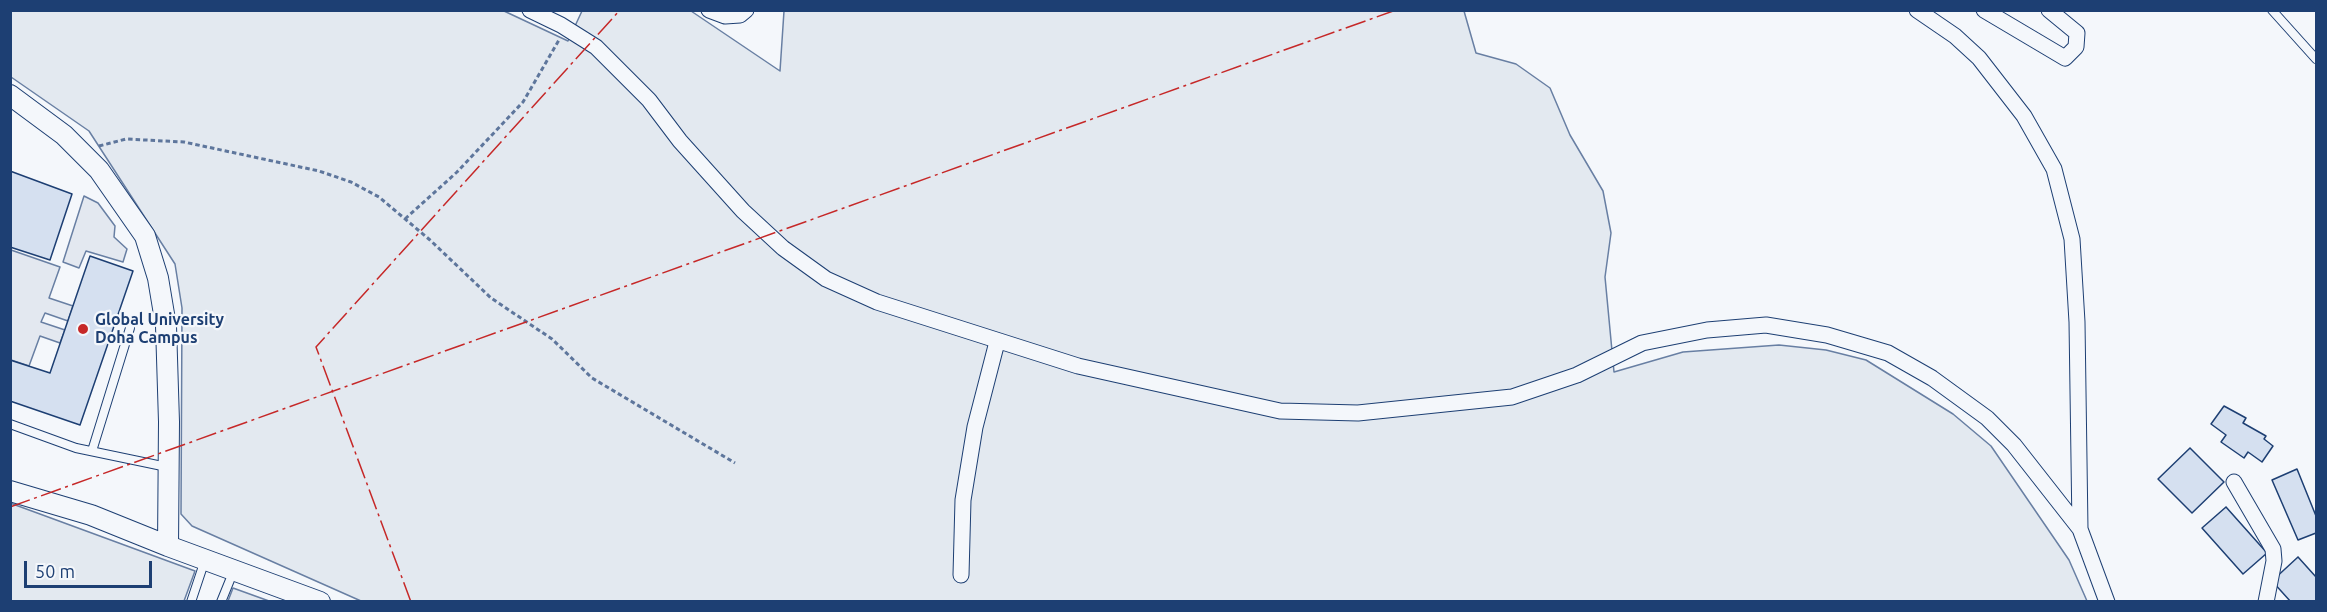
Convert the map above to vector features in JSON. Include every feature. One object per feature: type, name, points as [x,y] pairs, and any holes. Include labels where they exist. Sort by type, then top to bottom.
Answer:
[{"type":"street","points":[[530,10],[561,25],[596,47],[649,100],[680,141],[743,211],[783,248],[826,279],[877,303],[1078,366],[1280,411],[1358,413],[1512,397],[1577,375],[1642,344],[1707,330],[1776,326],[1827,335],[1888,353],[1932,378],[1987,418],[2014,446],[2079,529],[2107,602]]},
{"type":"street","points":[[709,10],[725,16],[740,15],[746,10]]},
{"type":"street","points":[[1917,10],[1955,36],[1979,58],[2025,116],[2054,169],[2072,239],[2077,321],[2079,529]]},
{"type":"street","points":[[1984,10],[2065,58],[2076,47],[2077,33],[2049,10]]},
{"type":"street","points":[[10,95],[64,135],[105,178],[145,236],[158,278],[166,326],[168,546]]},
{"type":"street","points":[[961,575],[963,500],[975,427],[997,342]]},
{"type":"street","points":[[2234,482],[2249,504],[2273,549],[2274,561],[2266,602]]},
{"type":"street","points":[[10,491],[91,515],[320,602]]},
{"type":"lane","points":[[2272,10],[2316,59]]},
{"type":"lane","points":[[92,451],[130,328]]},
{"type":"lane","points":[[10,424],[23,431],[92,451],[169,467]]},
{"type":"lane","points":[[10,432],[23,431]]},
{"type":"lane","points":[[191,602],[206,559]]},
{"type":"lane","points":[[221,602],[234,569]]},
{"type":"path","points":[[405,219],[457,172],[523,102],[563,33]]},
{"type":"path","points":[[80,152],[126,139],[184,142],[279,161],[351,182],[379,197],[491,298],[552,339],[592,378],[735,463]]},
{"type":"shaded area","points":[[11,10],[504,11],[568,41],[582,11],[691,11],[780,71],[784,11],[1464,11],[1476,53],[1516,64],[1550,88],[1570,135],[1603,191],[1611,233],[1605,277],[1614,372],[1683,352],[1779,345],[1826,350],[1866,360],[1953,414],[1991,446],[2069,560],[2087,601],[361,601],[192,526],[181,514],[182,308],[175,264],[89,131],[11,77]]},
{"type":"shaded area","points":[[84,196],[98,203],[115,226],[114,237],[127,249],[123,262],[86,251],[79,268],[63,262]]},
{"type":"shaded area","points":[[11,250],[60,267],[49,298],[73,306],[68,321],[45,313],[41,322],[65,330],[60,343],[40,336],[29,366],[11,360]]},
{"type":"shaded area","points":[[10,503],[195,571],[184,601],[11,601]]},
{"type":"shaded area","points":[[233,588],[269,601],[228,601]]},
{"type":"building","points":[[10,171],[72,194],[50,260],[10,247]]},
{"type":"building","points":[[90,256],[133,271],[80,425],[10,401],[10,360],[50,373]]},
{"type":"building","points":[[2224,406],[2246,418],[2243,423],[2266,436],[2264,439],[2273,446],[2262,462],[2248,452],[2244,458],[2221,442],[2226,435],[2211,424]]},
{"type":"building","points":[[2190,448],[2224,482],[2192,513],[2158,479]]},
{"type":"building","points":[[2297,469],[2316,516],[2316,533],[2298,540],[2272,480]]},
{"type":"building","points":[[2226,507],[2267,553],[2243,574],[2202,528]]},
{"type":"building","points":[[2298,557],[2316,577],[2316,602],[2291,602],[2272,581]]},
{"type":"power","points":[[411,602],[316,347],[620,10]]},
{"type":"power","points":[[10,507],[1396,10]]},
{"type":"place","name":"Global University Doha Campus","points":[[83,329]]}]
